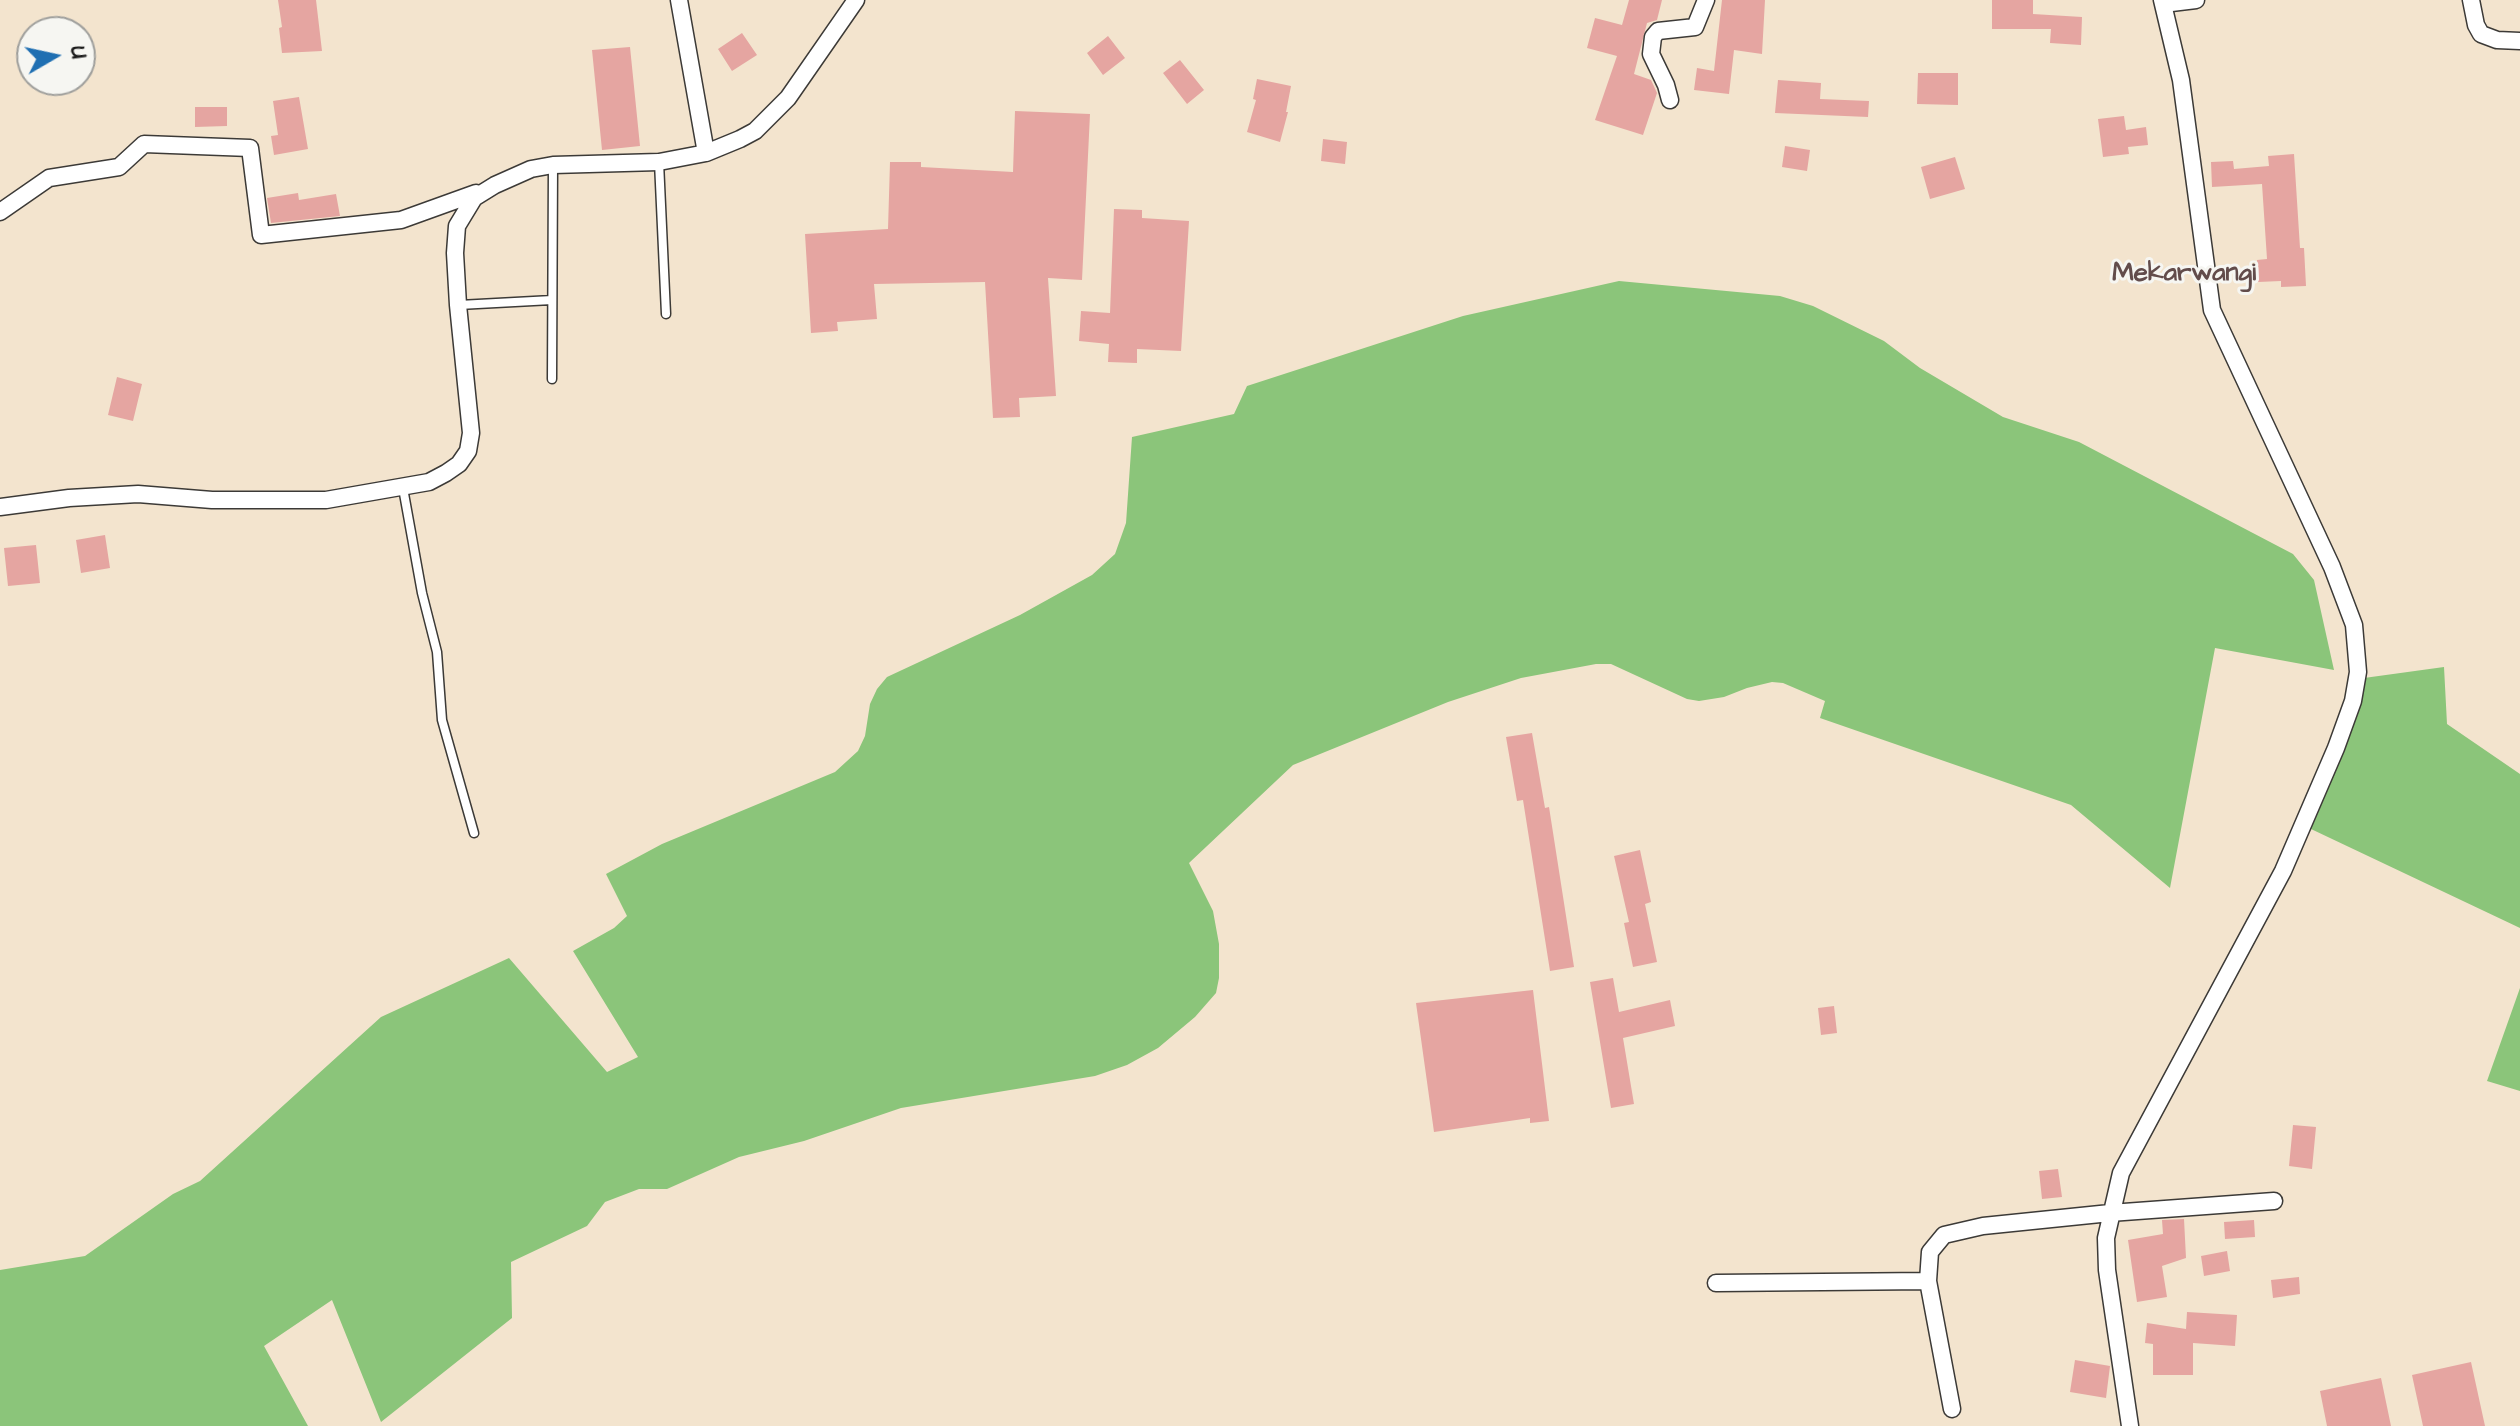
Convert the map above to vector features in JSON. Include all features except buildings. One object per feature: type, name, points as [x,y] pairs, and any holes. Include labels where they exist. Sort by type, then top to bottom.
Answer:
[{"type":"street","points":[[679,0],[706,153]]},
{"type":"street","points":[[0,212],[49,178],[119,167],[144,144],[250,148],[261,235],[401,220],[483,191],[531,169],[553,165],[659,162],[706,153],[755,131],[788,98],[856,0]]},
{"type":"street","points":[[1670,100],[1651,54],[1653,37],[1658,31],[1695,27],[1706,0]]},
{"type":"street","points":[[2130,1426],[2107,1270],[2106,1238],[2121,1173],[2283,871],[2336,748],[2353,701],[2358,672],[2354,625],[2332,567],[2212,310],[2181,80],[2163,2],[2196,0]]},
{"type":"street","points":[[2471,0],[2481,34],[2497,40],[2520,41]]},
{"type":"street","points":[[0,507],[69,498],[138,494],[289,502],[326,500],[403,488],[429,482],[446,473],[459,464],[468,451],[471,433],[458,305],[457,226],[467,206],[483,191]]},
{"type":"street","points":[[1952,1409],[1928,1281],[1930,1252],[1935,1242],[1952,1232],[1983,1226],[2274,1201]]},
{"type":"street","points":[[1716,1283],[1928,1281]]},
{"type":"lane","points":[[659,162],[666,314]]},
{"type":"lane","points":[[552,379],[553,165]]},
{"type":"lane","points":[[458,305],[552,300]]},
{"type":"lane","points":[[403,488],[420,583],[437,652],[442,720],[474,833]]},
{"type":"green space","points":[[1619,281],[1780,296],[1813,306],[1884,341],[1920,368],[2003,417],[2079,442],[2293,554],[2314,580],[2334,670],[2215,648],[2170,888],[2071,805],[1820,718],[1825,701],[1783,683],[1772,682],[1724,697],[1699,701],[1687,699],[1611,664],[1521,678],[1448,702],[1293,765],[1189,863],[1213,911],[1219,944],[1216,993],[1195,1017],[1158,1048],[1127,1065],[1095,1076],[901,1108],[804,1141],[739,1157],[667,1189],[639,1189],[605,1202],[587,1226],[511,1262],[512,1318],[381,1422],[332,1300],[264,1346],[308,1426],[0,1426],[0,1270],[85,1256],[173,1194],[200,1181],[381,1017],[509,958],[607,1072],[638,1057],[573,951],[614,928],[627,916],[606,874],[662,844],[835,772],[858,751],[865,736],[870,704],[887,677],[1020,615],[1092,575],[1115,554],[1126,523],[1132,437],[1234,414],[1247,386],[1463,316]]},
{"type":"green space","points":[[2444,667],[2447,724],[2520,774],[2520,928],[2311,829],[2364,678]]},
{"type":"green space","points":[[2520,988],[2520,1091],[2487,1081]]},
{"type":"district","name":"Mekarwangi","points":[[2184,275]]}]
